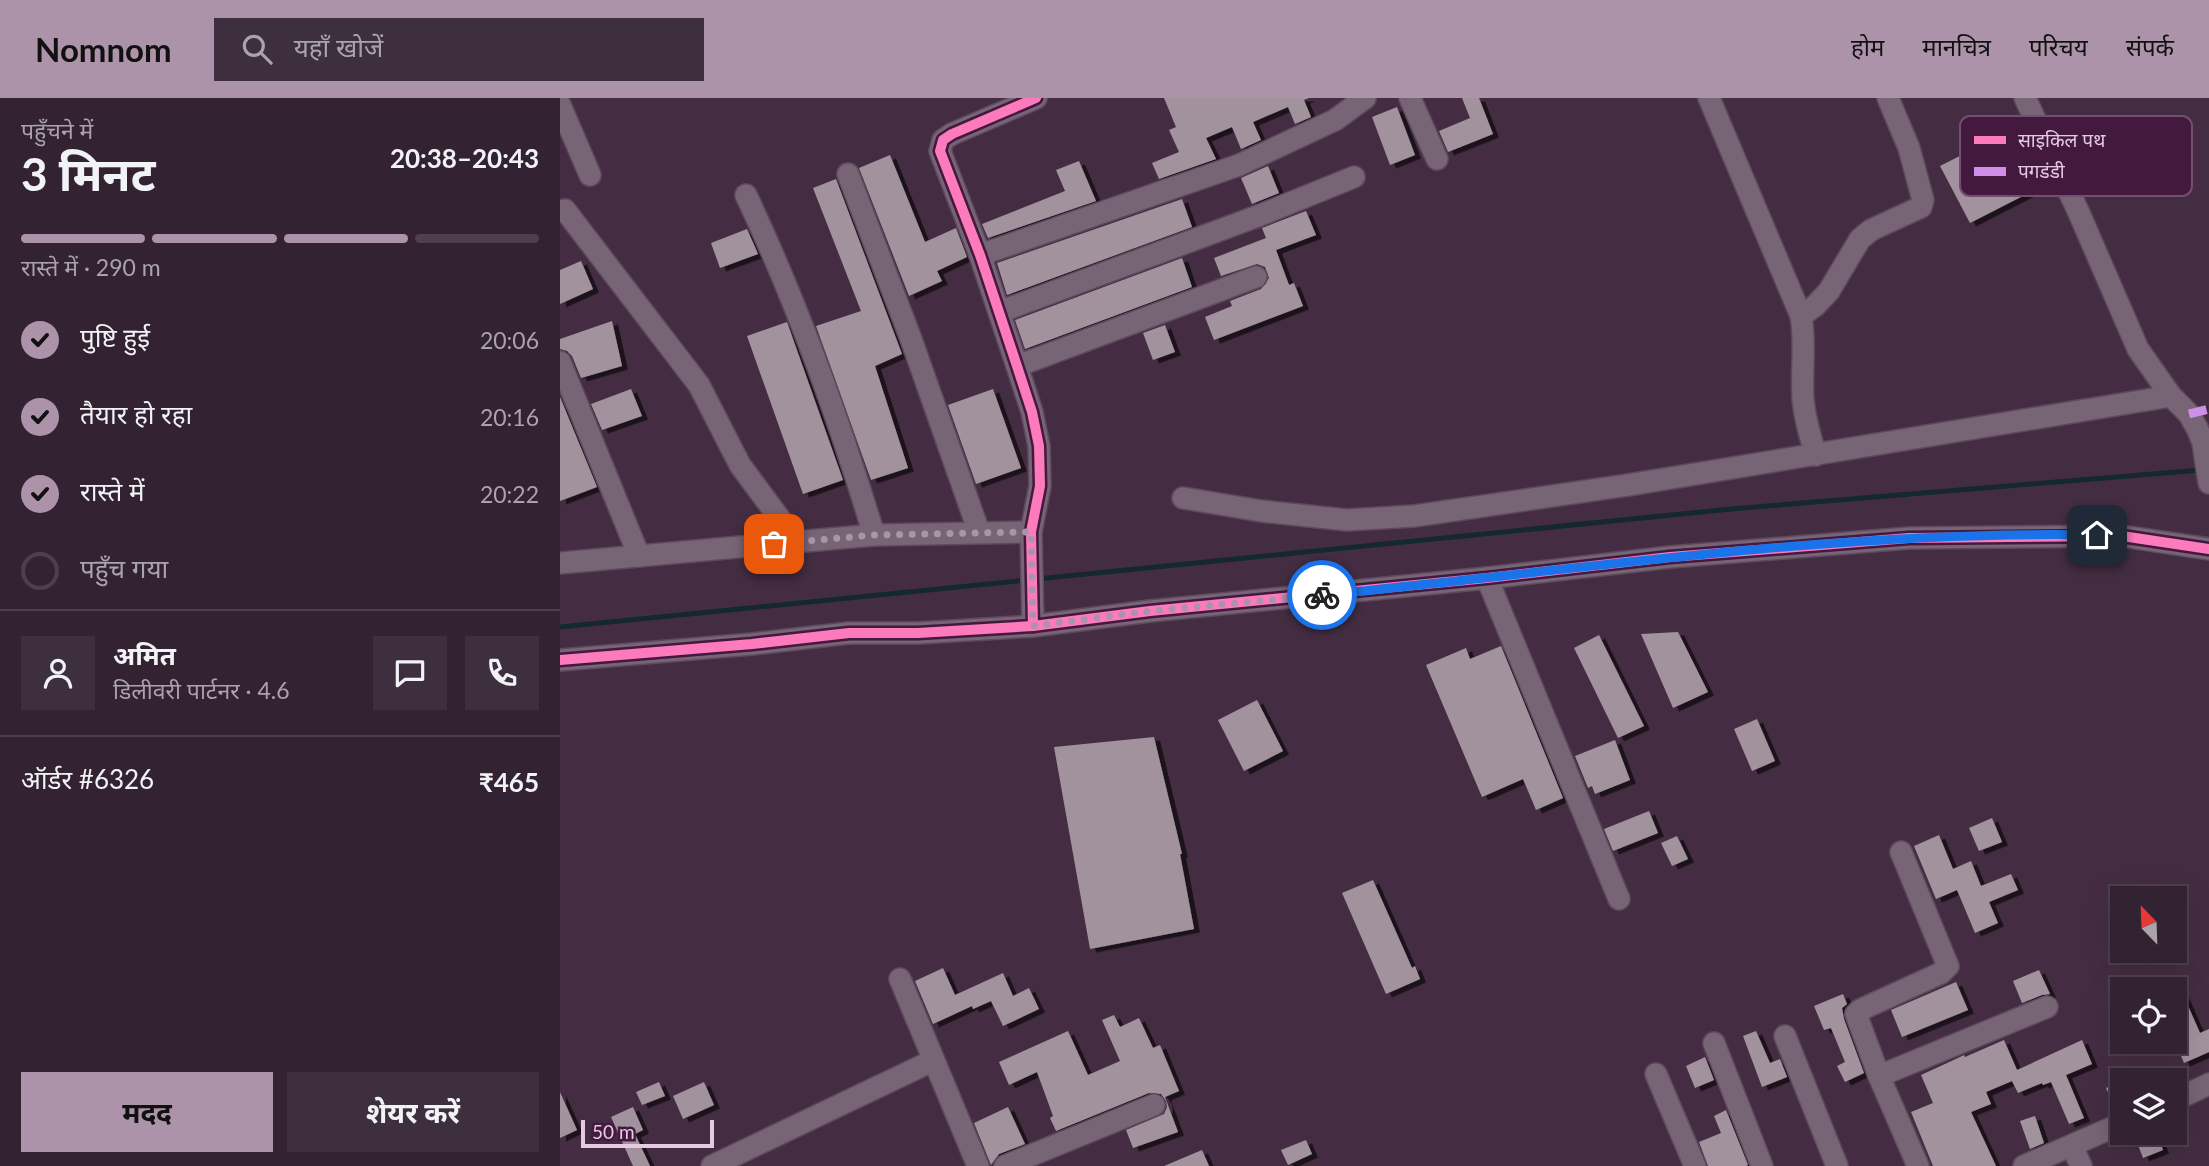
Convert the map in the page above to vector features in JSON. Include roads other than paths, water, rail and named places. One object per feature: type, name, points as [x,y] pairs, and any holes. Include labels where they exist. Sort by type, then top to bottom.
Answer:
[{"type":"street","points":[[1033,626],[1031,532],[1040,486],[1040,456],[1032,412],[980,255],[943,161],[941,143],[952,134],[1036,98]]},
{"type":"street","points":[[980,255],[1239,165],[1335,120],[1366,98]]},
{"type":"street","points":[[1410,98],[1437,159]]},
{"type":"street","points":[[1709,98],[1801,316],[1804,334],[1803,399],[1816,455]]},
{"type":"street","points":[[1801,316],[1829,291],[1860,239],[1871,230],[1921,207],[1923,200],[1909,148],[1888,98]]},
{"type":"street","points":[[2025,98],[2033,116]]},
{"type":"street","points":[[560,105],[590,175]]},
{"type":"street","points":[[848,174],[911,339],[979,532]]},
{"type":"street","points":[[999,313],[1354,177]]},
{"type":"street","points":[[746,195],[807,335],[838,420],[874,535]]},
{"type":"street","points":[[2071,196],[2138,349],[2171,396],[2189,414],[2203,443],[2209,483]]},
{"type":"street","points":[[560,211],[565,210],[699,385],[740,465],[797,542]]},
{"type":"street","points":[[1017,366],[1256,278]]},
{"type":"street","points":[[560,362],[639,556]]},
{"type":"street","points":[[1183,498],[1261,511],[1347,520],[1414,516],[1628,485],[2171,396]]},
{"type":"street","points":[[560,563],[874,535],[1031,532]]},
{"type":"street","points":[[560,660],[752,645],[849,633],[918,633],[1033,626],[1150,611],[1488,579],[1670,557],[1909,538],[2123,536],[2209,549]]},
{"type":"street","points":[[1488,579],[1619,899]]},
{"type":"street","points":[[1901,852],[1948,965],[1941,974],[1856,1014],[1879,1076],[1918,1166]]},
{"type":"street","points":[[900,979],[978,1166]]},
{"type":"street","points":[[1879,1076],[2046,1007]]},
{"type":"street","points":[[1785,1036],[1837,1166]]},
{"type":"street","points":[[1714,1043],[1762,1166]]},
{"type":"street","points":[[712,1166],[932,1060]]},
{"type":"street","points":[[1656,1074],[1695,1166]]},
{"type":"street","points":[[2187,1094],[2209,1084]]},
{"type":"street","points":[[1005,1166],[1154,1105]]},
{"type":"street","points":[[2024,1166],[2110,1129]]},
{"type":"street","points":[[2072,1146],[2081,1166]]},
{"type":"waterway","points":[[1037,579],[1731,509],[2201,470]]},
{"type":"waterway","points":[[560,627],[1027,580]]}]
